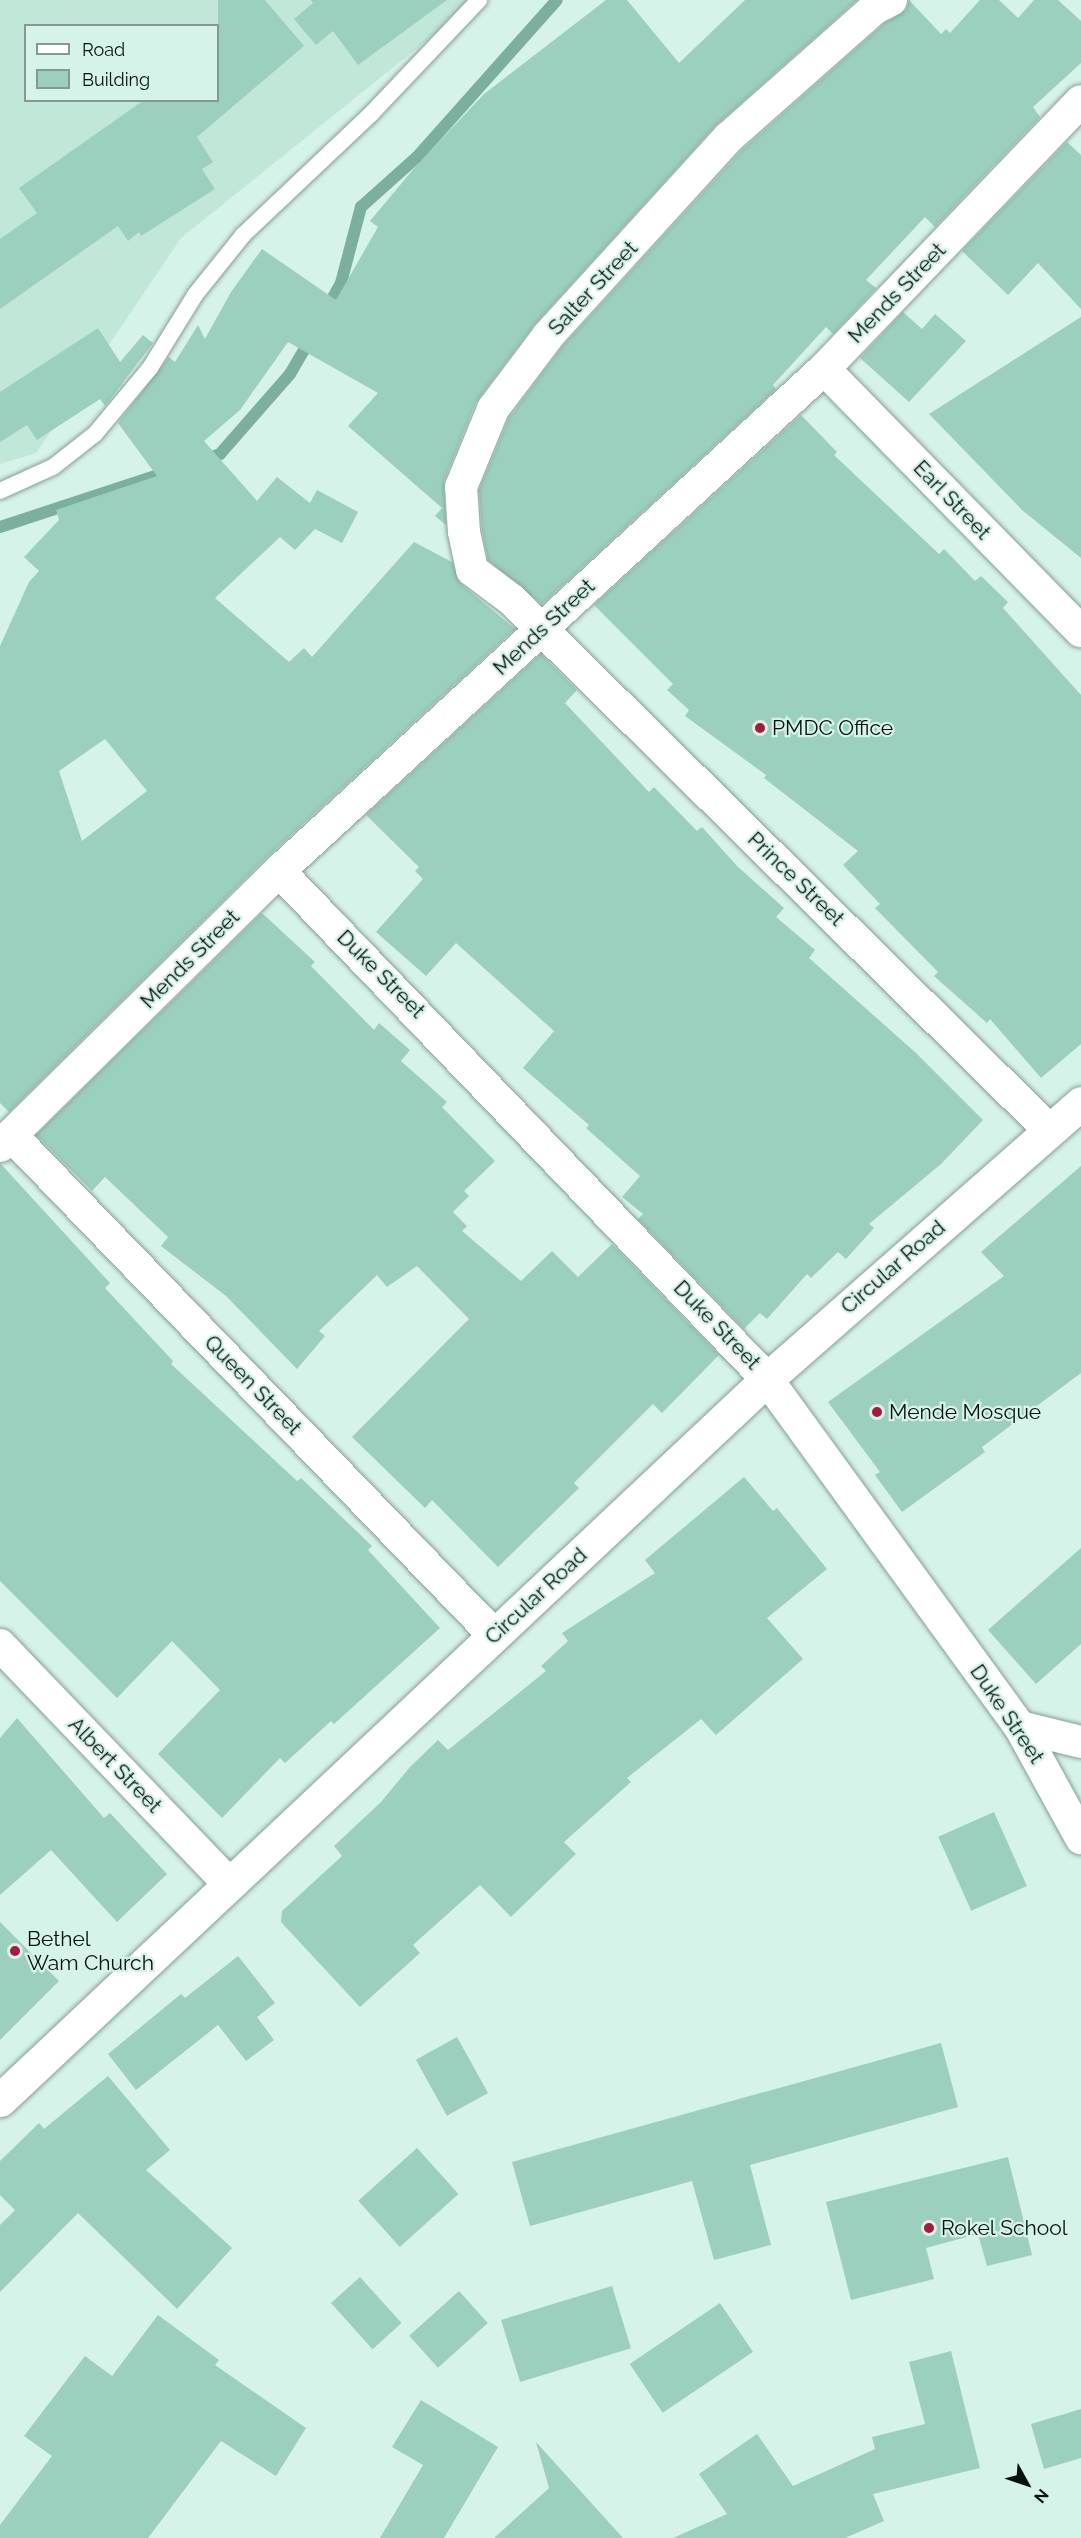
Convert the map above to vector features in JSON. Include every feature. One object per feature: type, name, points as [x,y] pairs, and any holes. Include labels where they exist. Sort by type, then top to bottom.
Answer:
[{"type":"main road","name":"Circular Road","points":[[0,2100],[768,1378],[1081,1102]]},
{"type":"street","name":"Salter Street","points":[[541,630],[512,600],[472,570],[461,487],[493,409],[548,336],[728,138],[875,8],[891,0]]},
{"type":"street","name":"Mends Street","points":[[6,1141],[279,871],[824,369],[1081,101]]},
{"type":"street","name":"Earl Street","points":[[824,369],[1081,631]]},
{"type":"street","name":"Prince Street","points":[[541,630],[1048,1130]]},
{"type":"street","name":"Duke Street","points":[[279,871],[428,1022],[768,1378],[1020,1727],[1081,1838]]},
{"type":"street","name":"Queen Street","points":[[6,1141],[494,1635]]},
{"type":"street","name":"Albert Street","points":[[0,1645],[230,1885]]},
{"type":"street","points":[[1020,1727],[1081,1742]]},
{"type":"lane","points":[[0,491],[53,467],[95,434],[150,368],[195,295],[243,235],[371,114],[479,0]]},
{"type":"shaded area","points":[[0,0],[477,0],[181,238],[36,453],[0,464]]},
{"type":"building","points":[[218,0],[265,0],[304,46],[197,137],[213,162],[202,169],[215,189],[141,236],[139,232],[128,241],[118,226],[0,309],[0,239],[37,213],[19,188],[141,102],[219,102]]},
{"type":"building","points":[[311,0],[447,0],[358,65],[333,31],[316,45],[294,19],[313,3]]},
{"type":"building","points":[[606,0],[627,0],[679,63],[745,0],[857,0],[715,126],[534,325],[476,402],[444,481],[446,525],[435,516],[442,508],[348,426],[378,393],[288,342],[240,410],[204,441],[257,501],[277,477],[310,503],[317,490],[358,512],[342,543],[315,529],[295,550],[280,537],[215,598],[289,662],[304,648],[312,657],[414,542],[452,562],[461,584],[515,629],[266,858],[9,1112],[0,1103],[0,646],[29,582],[39,571],[24,557],[59,520],[56,510],[157,476],[118,423],[169,357],[175,362],[198,325],[205,339],[231,292],[262,249],[336,300],[378,227],[370,221],[416,166],[484,94]],"holes":[[[105,739],[147,791],[82,841],[59,771]]]},
{"type":"building","points":[[909,0],[941,34],[946,29],[950,33],[980,0],[999,0],[1018,18],[1034,0],[1058,0],[1081,21],[1081,63],[1033,107],[1040,117],[935,227],[925,217],[866,280],[876,288],[833,334],[826,327],[773,385],[776,389],[542,604],[488,560],[482,530],[479,490],[509,418],[562,347],[741,151],[885,23],[906,10]]},
{"type":"building","points":[[1067,142],[1081,155],[1081,309],[1038,263],[1008,295],[962,251]]},
{"type":"building","points":[[903,312],[922,329],[935,314],[966,341],[909,402],[860,358]]},
{"type":"building","points":[[1081,317],[1081,558],[1022,510],[929,414]]},
{"type":"building","points":[[98,328],[120,362],[143,335],[153,343],[105,406],[100,399],[37,440],[27,425],[0,442],[0,392]]},
{"type":"building","points":[[801,415],[837,452],[834,455],[939,554],[944,549],[975,581],[981,576],[1008,602],[1003,608],[1081,695],[1081,1044],[1041,1078],[990,1019],[987,1023],[934,976],[938,972],[875,908],[880,904],[843,865],[858,851],[764,778],[766,775],[685,716],[689,710],[667,690],[673,684],[594,605]]},
{"type":"building","points":[[541,654],[577,690],[565,703],[649,792],[654,787],[697,831],[702,827],[737,866],[784,908],[776,917],[815,950],[809,958],[916,1053],[983,1120],[941,1164],[869,1224],[874,1228],[846,1259],[838,1252],[811,1278],[807,1274],[767,1319],[760,1313],[744,1329],[638,1219],[643,1214],[622,1197],[640,1176],[586,1128],[589,1125],[523,1068],[554,1031],[456,943],[426,976],[376,932],[423,879],[415,871],[419,867],[366,815]]},
{"type":"building","points":[[262,913],[315,962],[311,966],[374,1030],[379,1023],[410,1050],[401,1061],[447,1102],[442,1107],[495,1161],[464,1191],[469,1196],[453,1212],[467,1226],[462,1231],[521,1281],[552,1251],[578,1277],[612,1244],[719,1355],[662,1413],[653,1404],[574,1483],[579,1488],[498,1567],[432,1500],[425,1508],[352,1437],[469,1319],[417,1266],[387,1287],[377,1275],[319,1331],[325,1336],[297,1369],[226,1296],[161,1246],[168,1237],[105,1177],[92,1191],[36,1135]]},
{"type":"building","points":[[0,1163],[110,1283],[105,1288],[173,1361],[171,1364],[297,1481],[301,1478],[372,1546],[368,1550],[440,1628],[334,1724],[331,1721],[285,1763],[280,1758],[222,1818],[158,1754],[220,1690],[172,1641],[117,1698],[0,1581]]},
{"type":"building","points":[[1081,1166],[1081,1373],[982,1447],[985,1452],[902,1512],[875,1475],[880,1472],[828,1402],[1004,1276],[981,1252]]},
{"type":"building","points":[[744,1477],[773,1511],[777,1508],[827,1569],[767,1618],[803,1659],[716,1735],[701,1719],[627,1778],[631,1782],[564,1842],[576,1854],[511,1917],[480,1885],[413,1945],[420,1953],[360,2007],[281,1922],[282,1911],[342,1856],[334,1846],[381,1802],[410,1767],[438,1740],[448,1750],[546,1671],[541,1666],[568,1641],[562,1633],[655,1573],[645,1560]]},
{"type":"building","points":[[1081,1548],[1081,1644],[1036,1684],[988,1630]]},
{"type":"building","points":[[17,1718],[104,1818],[110,1813],[167,1874],[117,1922],[51,1850],[0,1895],[0,1738]]},
{"type":"building","points":[[994,1812],[1027,1886],[971,1911],[938,1837]]},
{"type":"building","name":"Bethel Wam Church","points":[[0,1922],[59,1981],[0,2040]]},
{"type":"building","points":[[238,1956],[275,2003],[257,2017],[274,2040],[246,2061],[218,2025],[136,2090],[108,2054],[181,1994],[185,1998]]},
{"type":"building","points":[[457,2037],[488,2093],[447,2116],[416,2060]]},
{"type":"building","points":[[941,2043],[958,2107],[750,2165],[771,2245],[714,2260],[692,2181],[530,2226],[512,2162]]},
{"type":"building","points":[[108,2076],[170,2150],[146,2170],[232,2248],[177,2309],[78,2213],[0,2292],[0,2225],[15,2210],[0,2195],[0,2161],[39,2123],[44,2129]]},
{"type":"building","points":[[417,2148],[458,2194],[400,2247],[358,2201]]},
{"type":"building","name":"Rokel School","points":[[1008,2157],[1032,2255],[987,2266],[978,2234],[926,2248],[934,2279],[851,2300],[826,2202]]},
{"type":"building","points":[[360,2277],[401,2323],[373,2349],[331,2303]]},
{"type":"building","points":[[612,2286],[631,2348],[520,2382],[501,2320]]},
{"type":"building","points":[[459,2291],[488,2323],[438,2368],[409,2336]]},
{"type":"building","points":[[720,2303],[753,2352],[663,2413],[630,2364]]},
{"type":"building","points":[[158,2315],[219,2360],[215,2365],[306,2428],[276,2476],[221,2441],[148,2538],[0,2538],[0,2525],[52,2456],[24,2436],[85,2356],[112,2376]]},
{"type":"building","points":[[951,2351],[980,2468],[873,2494],[884,2521],[845,2538],[673,2538],[727,2514],[699,2474],[757,2434],[793,2486],[875,2449],[872,2437],[925,2424],[909,2362]]},
{"type":"building","points":[[421,2400],[498,2447],[444,2538],[380,2538],[423,2465],[392,2447]]},
{"type":"building","points":[[1081,2409],[1081,2458],[1044,2469],[1031,2424]]},
{"type":"building","points":[[536,2442],[623,2538],[494,2538],[549,2488]]},
{"type":"waterway","points":[[325,312],[341,283],[361,207],[417,157],[557,0]]},
{"type":"waterway","points":[[203,460],[220,454],[290,374],[311,338]]},
{"type":"waterway","points":[[0,527],[173,470]]},
{"type":"place","name":"PMDC Office","points":[[760,728]]},
{"type":"place","name":"Mende Mosque","points":[[877,1412]]},
{"type":"place","name":"Bethel Wam Church","points":[[15,1951]]},
{"type":"place","name":"Rokel School","points":[[929,2228]]}]
